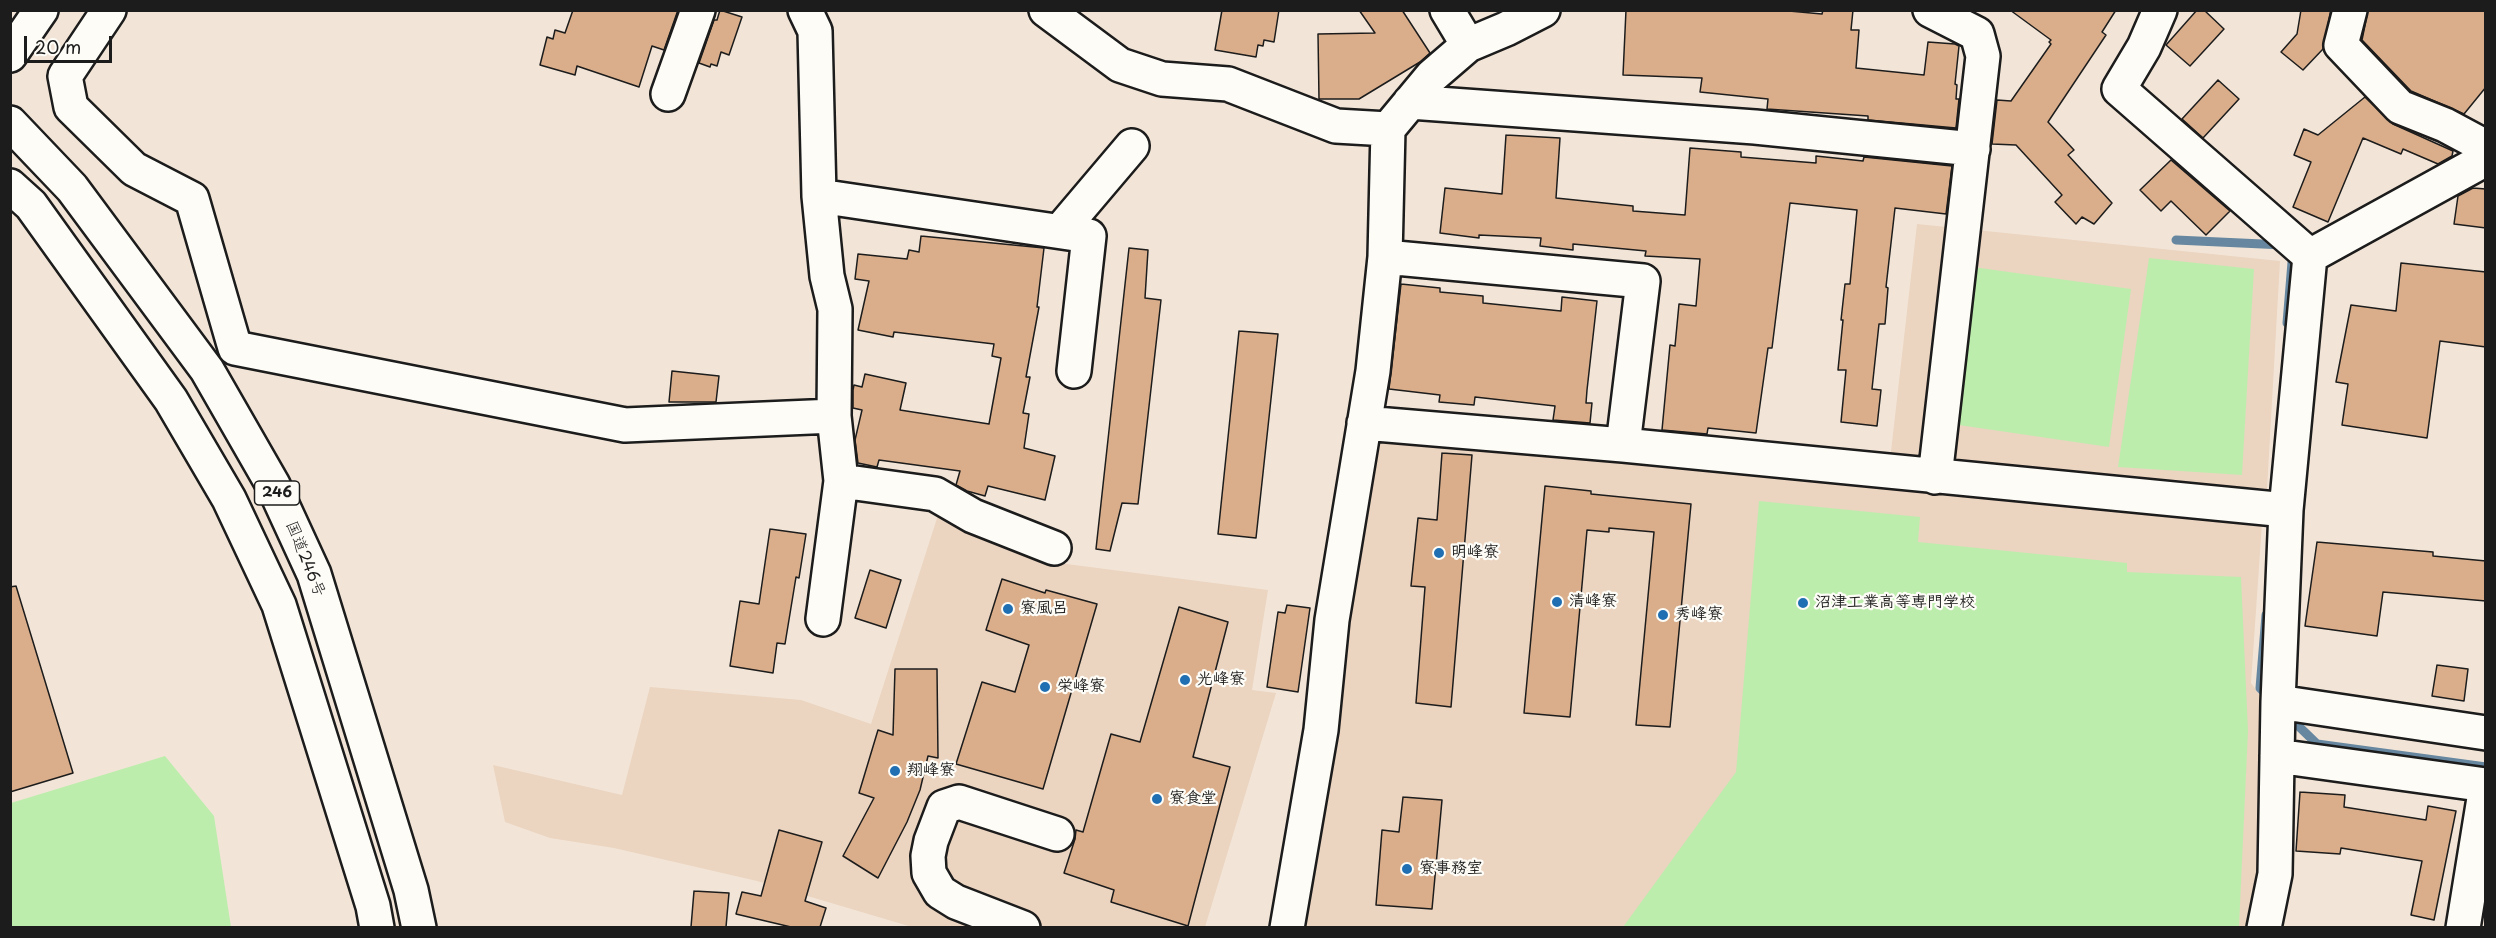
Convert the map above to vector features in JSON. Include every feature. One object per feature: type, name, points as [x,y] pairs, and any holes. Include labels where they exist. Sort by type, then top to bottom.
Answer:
[{"type":"main road","points":[[10,55],[41,10]]},
{"type":"main road","points":[[109,10],[65,76],[71,107],[134,169],[192,199],[235,348],[625,425],[834,416]]},
{"type":"main road","points":[[668,94],[698,10]]},
{"type":"main road","points":[[805,10],[815,31],[819,196],[827,276],[835,309],[834,416],[841,481],[823,619]]},
{"type":"main road","points":[[1046,10],[1120,65],[1162,79],[1228,84],[1336,126],[1389,129]]},
{"type":"main road","points":[[1447,10],[1468,45]]},
{"type":"main road","points":[[1287,927],[1321,730],[1332,620],[1373,371],[1385,257],[1389,129],[1432,76],[1468,45],[1543,10]]},
{"type":"main road","points":[[1929,10],[1977,34],[1983,56],[1935,477]]},
{"type":"main road","points":[[2160,10],[2144,47],[2119,89],[2310,255]]},
{"type":"main road","points":[[2350,10],[2341,45],[2400,107],[2445,125],[2486,147]]},
{"type":"main road","points":[[1410,102],[1755,127],[1973,149]]},
{"type":"main road","name":"国道246号","points":[[10,123],[72,188],[207,370],[273,485],[314,574],[411,890],[418,927]]},
{"type":"main road","points":[[1060,231],[1132,146]]},
{"type":"main road","points":[[2310,255],[2486,159]]},
{"type":"main road","name":"246","points":[[10,186],[31,205],[171,400],[229,499],[279,605],[373,906],[377,927]]},
{"type":"main road","points":[[819,196],[1089,236],[1074,370]]},
{"type":"main road","points":[[2264,927],[2276,874],[2278,702],[2286,510],[2310,255]]},
{"type":"main road","points":[[1385,257],[1643,281],[1623,445]]},
{"type":"main road","points":[[1364,423],[1623,445],[2286,510]]},
{"type":"main road","points":[[841,481],[934,495],[973,516],[1054,548]]},
{"type":"main road","points":[[2278,702],[2486,733]]},
{"type":"main road","points":[[2277,756],[2486,785],[2463,927]]},
{"type":"main road","points":[[1023,927],[956,902],[940,892],[929,873],[927,856],[931,841],[944,807],[959,802],[1057,834]]},
{"type":"shaded area","points":[[1917,224],[2280,261],[2267,489],[1890,460]]},
{"type":"shaded area","name":"沼津工業高等専門学校","points":[[1375,438],[2262,523],[2251,683],[2264,701],[2260,874],[2250,927],[1305,928],[1314,874],[1334,703]]},
{"type":"shaded area","points":[[939,512],[1051,562],[1268,590],[1252,690],[1276,693],[1205,927],[912,927],[757,881],[614,848],[550,838],[505,822],[493,765],[622,795],[650,687],[801,700],[871,724]]},
{"type":"green space","points":[[2149,258],[2254,269],[2242,475],[2118,467]]},
{"type":"green space","points":[[1973,267],[2131,289],[2109,447],[1952,424]]},
{"type":"green space","points":[[1759,501],[1920,517],[1918,542],[2127,563],[2127,572],[2241,577],[2248,731],[2239,927],[1623,927],[1736,772]]},
{"type":"green space","points":[[165,756],[214,816],[231,927],[11,927],[11,803]]},
{"type":"building","points":[[573,10],[678,10],[664,50],[652,46],[639,87],[577,66],[575,75],[540,65],[547,37],[553,39],[555,30],[565,33]]},
{"type":"building","points":[[720,10],[742,17],[729,55],[721,52],[717,66],[711,64],[710,67],[699,63],[714,20],[717,20]]},
{"type":"building","points":[[1222,10],[1279,10],[1274,42],[1264,40],[1263,46],[1258,45],[1256,57],[1215,50]]},
{"type":"building","points":[[1359,10],[1402,10],[1430,53],[1420,62],[1359,99],[1319,99],[1318,34],[1375,33]]},
{"type":"building","points":[[1626,10],[1778,10],[1822,14],[1823,10],[1853,10],[1851,30],[1859,30],[1856,68],[1924,75],[1928,42],[1955,44],[1959,46],[1955,84],[1957,85],[1956,99],[1959,99],[1956,128],[1868,120],[1868,116],[1767,109],[1768,99],[1700,92],[1702,78],[1623,75]]},
{"type":"building","points":[[2010,10],[2116,10],[2102,32],[2106,35],[2048,122],[2074,150],[2068,155],[2112,203],[2094,224],[2082,217],[2076,224],[2055,202],[2062,195],[2016,145],[1992,144],[1997,100],[2011,101],[2051,44],[2049,42],[2051,40]]},
{"type":"building","points":[[2197,10],[2204,10],[2224,29],[2190,66],[2166,45]]},
{"type":"building","points":[[2301,10],[2331,10],[2323,49],[2303,70],[2281,52],[2297,34]]},
{"type":"building","points":[[2368,10],[2486,10],[2486,87],[2464,114],[2411,91],[2362,40]]},
{"type":"building","points":[[2218,80],[2239,99],[2203,138],[2182,119]]},
{"type":"building","points":[[2365,97],[2393,124],[2453,151],[2452,156],[2438,164],[2403,149],[2401,154],[2363,138],[2328,222],[2293,207],[2311,162],[2294,155],[2304,129],[2318,135]]},
{"type":"building","points":[[1506,135],[1560,138],[1556,198],[1633,206],[1633,211],[1685,215],[1690,148],[1741,152],[1741,157],[1816,163],[1816,156],[1863,161],[1864,157],[1952,166],[1946,214],[1895,208],[1886,287],[1888,288],[1885,324],[1879,324],[1872,389],[1881,390],[1877,426],[1841,422],[1846,370],[1838,370],[1843,320],[1841,320],[1845,284],[1850,284],[1857,210],[1790,203],[1772,348],[1768,348],[1756,433],[1708,428],[1707,434],[1662,430],[1670,345],[1675,346],[1679,304],[1696,306],[1700,259],[1645,256],[1646,251],[1573,244],[1573,250],[1540,246],[1541,238],[1479,235],[1479,238],[1440,233],[1445,188],[1502,194]]},
{"type":"building","points":[[2171,160],[2230,211],[2206,235],[2171,201],[2161,211],[2140,190]]},
{"type":"building","points":[[2473,188],[2486,189],[2486,228],[2454,224],[2458,196]]},
{"type":"building","points":[[921,236],[1044,248],[1037,307],[1039,307],[1026,377],[1030,377],[1023,413],[1029,414],[1024,448],[1055,456],[1045,500],[988,486],[985,496],[967,491],[956,485],[960,471],[879,460],[877,467],[858,463],[855,440],[862,410],[853,408],[853,390],[854,385],[862,387],[865,374],[906,383],[900,410],[989,424],[1001,358],[992,356],[994,344],[894,332],[893,337],[858,330],[869,281],[855,279],[858,254],[907,259],[909,250],[919,252]]},
{"type":"building","points":[[1129,248],[1148,250],[1145,298],[1161,300],[1138,504],[1122,503],[1110,551],[1096,549]]},
{"type":"building","points":[[2401,263],[2486,272],[2486,347],[2440,341],[2427,438],[2342,425],[2348,384],[2336,382],[2351,305],[2396,311]]},
{"type":"building","points":[[1401,284],[1440,288],[1440,292],[1483,296],[1483,303],[1561,311],[1562,297],[1597,301],[1586,403],[1592,403],[1590,423],[1553,420],[1555,406],[1475,397],[1474,405],[1439,402],[1440,395],[1389,389]]},
{"type":"building","points":[[1239,331],[1278,334],[1256,538],[1218,534]]},
{"type":"building","points":[[672,371],[719,376],[716,402],[669,402]]},
{"type":"building","name":"明峰寮","points":[[1442,453],[1472,455],[1451,707],[1416,703],[1425,587],[1411,586],[1418,518],[1437,520]]},
{"type":"building","points":[[1545,486],[1591,491],[1591,494],[1691,504],[1670,727],[1636,725],[1654,532],[1609,528],[1609,532],[1587,530],[1570,717],[1524,713]]},
{"type":"building","points":[[770,529],[806,534],[785,644],[777,643],[773,673],[730,666],[740,601],[759,604]]},
{"type":"building","points":[[2317,542],[2433,552],[2433,556],[2486,561],[2486,601],[2383,592],[2377,636],[2305,626]]},
{"type":"building","points":[[870,570],[901,580],[886,628],[855,618]]},
{"type":"building","name":"栄峰寮","points":[[1002,579],[1045,593],[1046,590],[1097,604],[1043,789],[956,764],[982,682],[1015,692],[1029,645],[986,630]]},
{"type":"building","points":[[16,586],[73,773],[10,792],[10,587]]},
{"type":"building","points":[[1287,605],[1310,608],[1298,692],[1267,687],[1278,612],[1285,613]]},
{"type":"building","name":"寮食堂","points":[[1179,607],[1228,622],[1193,757],[1230,767],[1188,926],[1111,902],[1114,890],[1064,873],[1076,830],[1083,832],[1111,734],[1140,742]]},
{"type":"building","points":[[2437,665],[2468,669],[2464,701],[2432,696]]},
{"type":"building","name":"翔峰寮","points":[[895,669],[937,669],[938,758],[928,756],[920,790],[907,822],[878,878],[843,856],[874,798],[859,793],[878,730],[893,735]]},
{"type":"building","points":[[2300,792],[2345,795],[2344,807],[2426,820],[2428,806],[2456,811],[2434,920],[2411,915],[2422,861],[2341,848],[2340,854],[2296,851]]},
{"type":"building","name":"寮事務室","points":[[1403,797],[1442,800],[1432,909],[1376,905],[1382,830],[1399,832]]},
{"type":"building","points":[[779,830],[822,842],[805,901],[826,908],[820,927],[791,927],[736,914],[742,892],[761,896]]},
{"type":"building","points":[[694,891],[729,893],[726,927],[691,927]]},
{"type":"waterway","points":[[2176,240],[2284,245]]},
{"type":"waterway","points":[[2287,323],[2293,250]]},
{"type":"waterway","points":[[2266,615],[2260,688],[2271,699]]},
{"type":"waterway","points":[[2287,715],[2317,744],[2486,767]]},
{"type":"place","name":"明峰寮","points":[[1439,553]]},
{"type":"place","name":"清峰寮","points":[[1557,602]]},
{"type":"place","name":"沼津工業高等専門学校","points":[[1803,603]]},
{"type":"place","name":"寮風呂","points":[[1008,609]]},
{"type":"place","name":"秀峰寮","points":[[1663,615]]},
{"type":"place","name":"光峰寮","points":[[1185,680]]},
{"type":"place","name":"栄峰寮","points":[[1045,687]]},
{"type":"place","name":"翔峰寮","points":[[895,771]]},
{"type":"place","name":"寮食堂","points":[[1157,799]]},
{"type":"place","name":"寮事務室","points":[[1407,869]]}]
